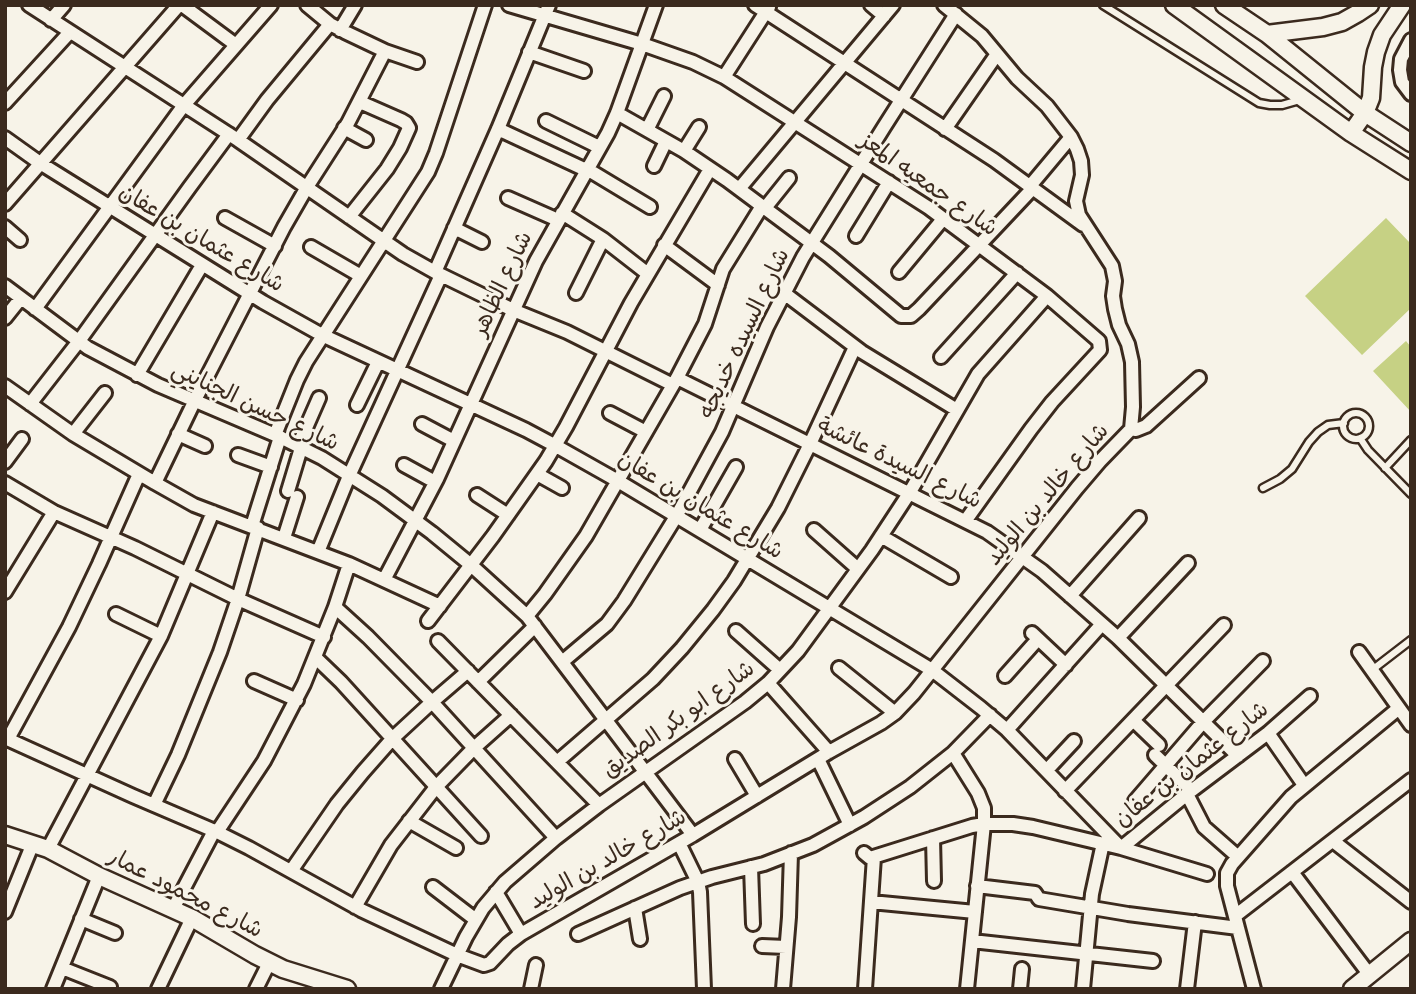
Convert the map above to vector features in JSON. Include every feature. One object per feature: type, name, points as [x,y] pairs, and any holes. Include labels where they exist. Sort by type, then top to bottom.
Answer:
[{"type":"street","name":"شارع السيدة عائشة","points":[[29,5],[234,137],[383,241],[438,273],[513,310],[734,406],[987,532],[1042,571],[1118,638],[1238,756]]},
{"type":"street","points":[[51,20],[64,5]]},
{"type":"street","points":[[5,204],[181,5],[236,45]]},
{"type":"street","points":[[34,309],[184,105],[271,5]]},
{"type":"street","points":[[307,5],[335,27],[385,51],[417,62]]},
{"type":"street","points":[[30,404],[155,235],[234,137],[355,5]]},
{"type":"street","points":[[154,805],[200,704],[238,599],[278,436],[297,380],[322,335],[417,191],[436,153],[485,5]]},
{"type":"street","name":"شارع جمعيه المعز","points":[[509,5],[547,10],[693,62],[724,77],[943,219],[1047,296],[1099,341],[1100,351],[1052,402],[966,520]]},
{"type":"street","name":"شارع الظاهر","points":[[384,580],[435,482],[513,310],[560,216],[617,113],[656,5]]},
{"type":"street","points":[[871,5],[884,16]]},
{"type":"street","points":[[739,189],[893,5]]},
{"type":"street","points":[[944,5],[982,36],[1017,78],[1048,107],[1071,137],[1082,161],[1076,201],[1079,215],[1112,266],[1115,309],[1132,362],[1133,407],[1130,429]]},
{"type":"street","points":[[1174,5],[1350,133],[1411,171]]},
{"type":"street","points":[[1224,5],[1260,29],[1365,113],[1411,143]]},
{"type":"street","points":[[1242,5],[1260,29]]},
{"type":"street","points":[[1260,29],[1324,27],[1342,22],[1370,5]]},
{"type":"street","points":[[1350,133],[1365,113],[1371,99],[1373,67],[1382,35],[1402,5]]},
{"type":"street","points":[[724,77],[764,8],[994,160],[1086,227]]},
{"type":"street","points":[[318,552],[349,476],[398,371],[454,228],[547,10]]},
{"type":"street","name":"شارع السيده خديجه","points":[[562,662],[607,624],[677,515],[722,432],[784,293],[812,243],[956,14]]},
{"type":"street","points":[[5,103],[70,32]]},
{"type":"street","points":[[1411,40],[1401,59],[1400,70],[1402,82],[1411,94]]},
{"type":"street","points":[[155,483],[194,401],[275,246],[307,187],[360,102],[385,51]]},
{"type":"street","points":[[529,52],[584,71]]},
{"type":"street","points":[[945,129],[998,54]]},
{"type":"street","points":[[647,130],[664,96]]},
{"type":"street","points":[[349,217],[387,169],[409,128],[401,120],[360,102]]},
{"type":"street","points":[[617,113],[684,151],[739,189],[812,243],[901,316],[911,316],[919,309],[1031,187],[1071,137]]},
{"type":"street","points":[[546,121],[600,147]]},
{"type":"street","points":[[684,151],[699,127]]},
{"type":"street","points":[[344,128],[366,140]]},
{"type":"street","points":[[498,129],[587,169],[650,207]]},
{"type":"street","name":"شارع عثمان بن عفان","points":[[5,138],[109,208],[322,335],[556,446],[677,515],[932,670],[1007,730],[1121,848],[1189,792],[1268,733],[1310,696]]},
{"type":"street","points":[[654,166],[666,141]]},
{"type":"street","points":[[428,621],[556,446],[664,245],[710,169]]},
{"type":"street","points":[[478,682],[531,621],[545,594],[586,536],[675,382],[705,324],[730,256],[764,207],[789,178]]},
{"type":"street","points":[[856,236],[889,182]]},
{"type":"street","points":[[508,198],[560,216],[603,239],[648,274]]},
{"type":"street","points":[[225,218],[275,246]]},
{"type":"street","points":[[899,272],[943,219]]},
{"type":"street","points":[[5,227],[20,240]]},
{"type":"street","points":[[454,228],[482,242]]},
{"type":"street","points":[[576,293],[603,239]]},
{"type":"street","points":[[664,245],[718,285]]},
{"type":"street","points":[[311,247],[361,276]]},
{"type":"street","points":[[137,375],[202,265]]},
{"type":"street","points":[[941,357],[1017,273]]},
{"type":"street","name":"شارع حسن الجنايني","points":[[5,286],[79,341],[137,375],[278,436],[349,476],[416,520],[471,565],[531,621],[692,835]]},
{"type":"street","points":[[784,293],[855,347],[957,410]]},
{"type":"street","name":"شارع ابو بكر الصديق","points":[[441,989],[483,908],[505,882],[599,805],[745,702],[768,683],[797,651],[858,569],[910,492],[978,374],[1047,296]]},
{"type":"street","points":[[5,318],[21,298]]},
{"type":"street","points":[[558,762],[653,679],[707,618],[778,508],[855,347]]},
{"type":"street","points":[[357,405],[378,362]]},
{"type":"street","name":"شارع خالد بن الوليد","points":[[7,738],[216,832],[355,907],[484,965],[521,934],[895,713],[914,693],[1100,461],[1130,429],[1136,430],[1146,425],[1199,378]]},
{"type":"street","points":[[5,386],[74,434],[194,505],[349,564],[440,606]]},
{"type":"street","points":[[74,434],[105,393]]},
{"type":"street","points":[[284,538],[299,447],[319,398]]},
{"type":"street","points":[[610,413],[646,432]]},
{"type":"street","points":[[422,424],[454,440]]},
{"type":"street","points":[[178,435],[205,446]]},
{"type":"street","points":[[5,462],[22,439]]},
{"type":"street","points":[[238,456],[271,467]]},
{"type":"street","points":[[404,466],[435,482]]},
{"type":"street","points":[[700,530],[736,467]]},
{"type":"street","points":[[7,738],[69,627],[139,474]]},
{"type":"street","points":[[537,474],[562,488]]},
{"type":"street","points":[[7,487],[187,575],[324,637]]},
{"type":"street","points":[[477,495],[508,515]]},
{"type":"street","points":[[5,592],[54,512]]},
{"type":"street","points":[[6,909],[40,846],[87,775],[161,636],[214,512]]},
{"type":"street","points":[[1070,596],[1139,518]]},
{"type":"street","points":[[814,530],[858,569]]},
{"type":"street","points":[[881,536],[951,577]]},
{"type":"street","points":[[1118,638],[1188,563]]},
{"type":"street","points":[[173,909],[216,832],[264,761],[297,700],[316,658],[349,564]]},
{"type":"street","points":[[335,607],[368,636],[432,702],[556,838]]},
{"type":"street","points":[[116,614],[161,636]]},
{"type":"street","points":[[1007,730],[1102,624]]},
{"type":"street","points":[[1065,791],[1224,625]]},
{"type":"street","points":[[736,631],[780,670]]},
{"type":"street","points":[[1005,676],[1035,636],[1066,665]]},
{"type":"street","points":[[438,641],[599,805]]},
{"type":"street","points":[[1359,652],[1411,725]]},
{"type":"street","points":[[316,658],[481,836]]},
{"type":"street","points":[[1135,801],[1203,722],[1263,661]]},
{"type":"street","points":[[839,668],[895,713]]},
{"type":"street","points":[[291,871],[337,804],[393,738],[468,671]]},
{"type":"street","points":[[254,681],[297,700]]},
{"type":"street","points":[[768,683],[829,752]]},
{"type":"street","points":[[1254,989],[1227,886],[1227,873],[1237,856],[1284,803],[1399,708]]},
{"type":"street","points":[[355,907],[372,875],[436,787],[511,715]]},
{"type":"street","points":[[578,934],[680,888],[813,845],[910,787],[953,753],[990,715]]},
{"type":"street","points":[[1133,720],[1189,792],[1205,827],[1237,856]]},
{"type":"street","points":[[1268,733],[1304,785]]},
{"type":"street","points":[[1047,770],[1074,741]]},
{"type":"street","points":[[953,753],[978,793],[984,808],[967,989]]},
{"type":"street","points":[[735,759],[757,796]]},
{"type":"street","points":[[818,760],[850,825]]},
{"type":"street","points":[[977,886],[1035,893],[1039,899],[1091,908],[1195,922],[1236,922],[1293,872],[1411,780]]},
{"type":"street","points":[[409,821],[456,848]]},
{"type":"street","points":[[865,989],[871,902],[869,855],[984,824],[1013,824],[1102,843],[1207,874]]},
{"type":"street","name":"شارع محمود عمار","points":[[5,835],[40,846],[192,918],[269,963],[296,975],[346,989]]},
{"type":"street","points":[[933,838],[934,881]]},
{"type":"street","points":[[1334,841],[1411,902]]},
{"type":"street","points":[[679,843],[698,882],[704,989]]},
{"type":"street","points":[[1083,989],[1091,908],[1102,843]]},
{"type":"street","points":[[783,989],[791,853]]},
{"type":"street","points":[[751,867],[753,924]]},
{"type":"street","points":[[1293,872],[1369,974]]},
{"type":"street","points":[[53,989],[99,876]]},
{"type":"street","points":[[433,887],[476,920]]},
{"type":"street","points":[[496,892],[521,934]]},
{"type":"street","points":[[871,902],[975,912]]},
{"type":"street","points":[[635,908],[640,939]]},
{"type":"street","points":[[158,989],[192,918]]},
{"type":"street","points":[[81,919],[115,933]]},
{"type":"street","points":[[1187,989],[1195,922]]},
{"type":"street","points":[[972,941],[1153,961]]},
{"type":"street","points":[[1352,989],[1411,941]]},
{"type":"street","points":[[762,946],[786,947]]},
{"type":"street","points":[[256,989],[269,963]]},
{"type":"street","points":[[531,989],[536,965]]},
{"type":"street","points":[[62,968],[110,987]]},
{"type":"street","points":[[1020,989],[1022,969]]},
{"type":"lane","points":[[1103,5],[1259,103],[1282,105],[1303,99]]},
{"type":"lane","points":[[1357,413],[1366,418],[1369,427],[1364,436],[1355,439],[1346,435],[1344,423],[1348,416],[1357,413]]},
{"type":"lane","points":[[1263,488],[1292,469],[1318,432],[1328,425],[1344,423]]},
{"type":"lane","points":[[1360,438],[1368,450],[1411,494]]},
{"type":"lane","points":[[1385,468],[1411,440]]},
{"type":"lane","points":[[1372,670],[1411,640]]},
{"type":"green space","points":[[1386,218],[1411,244],[1411,308],[1362,355],[1305,296]]},
{"type":"green space","points":[[1406,341],[1411,347],[1411,412],[1373,371]]}]
